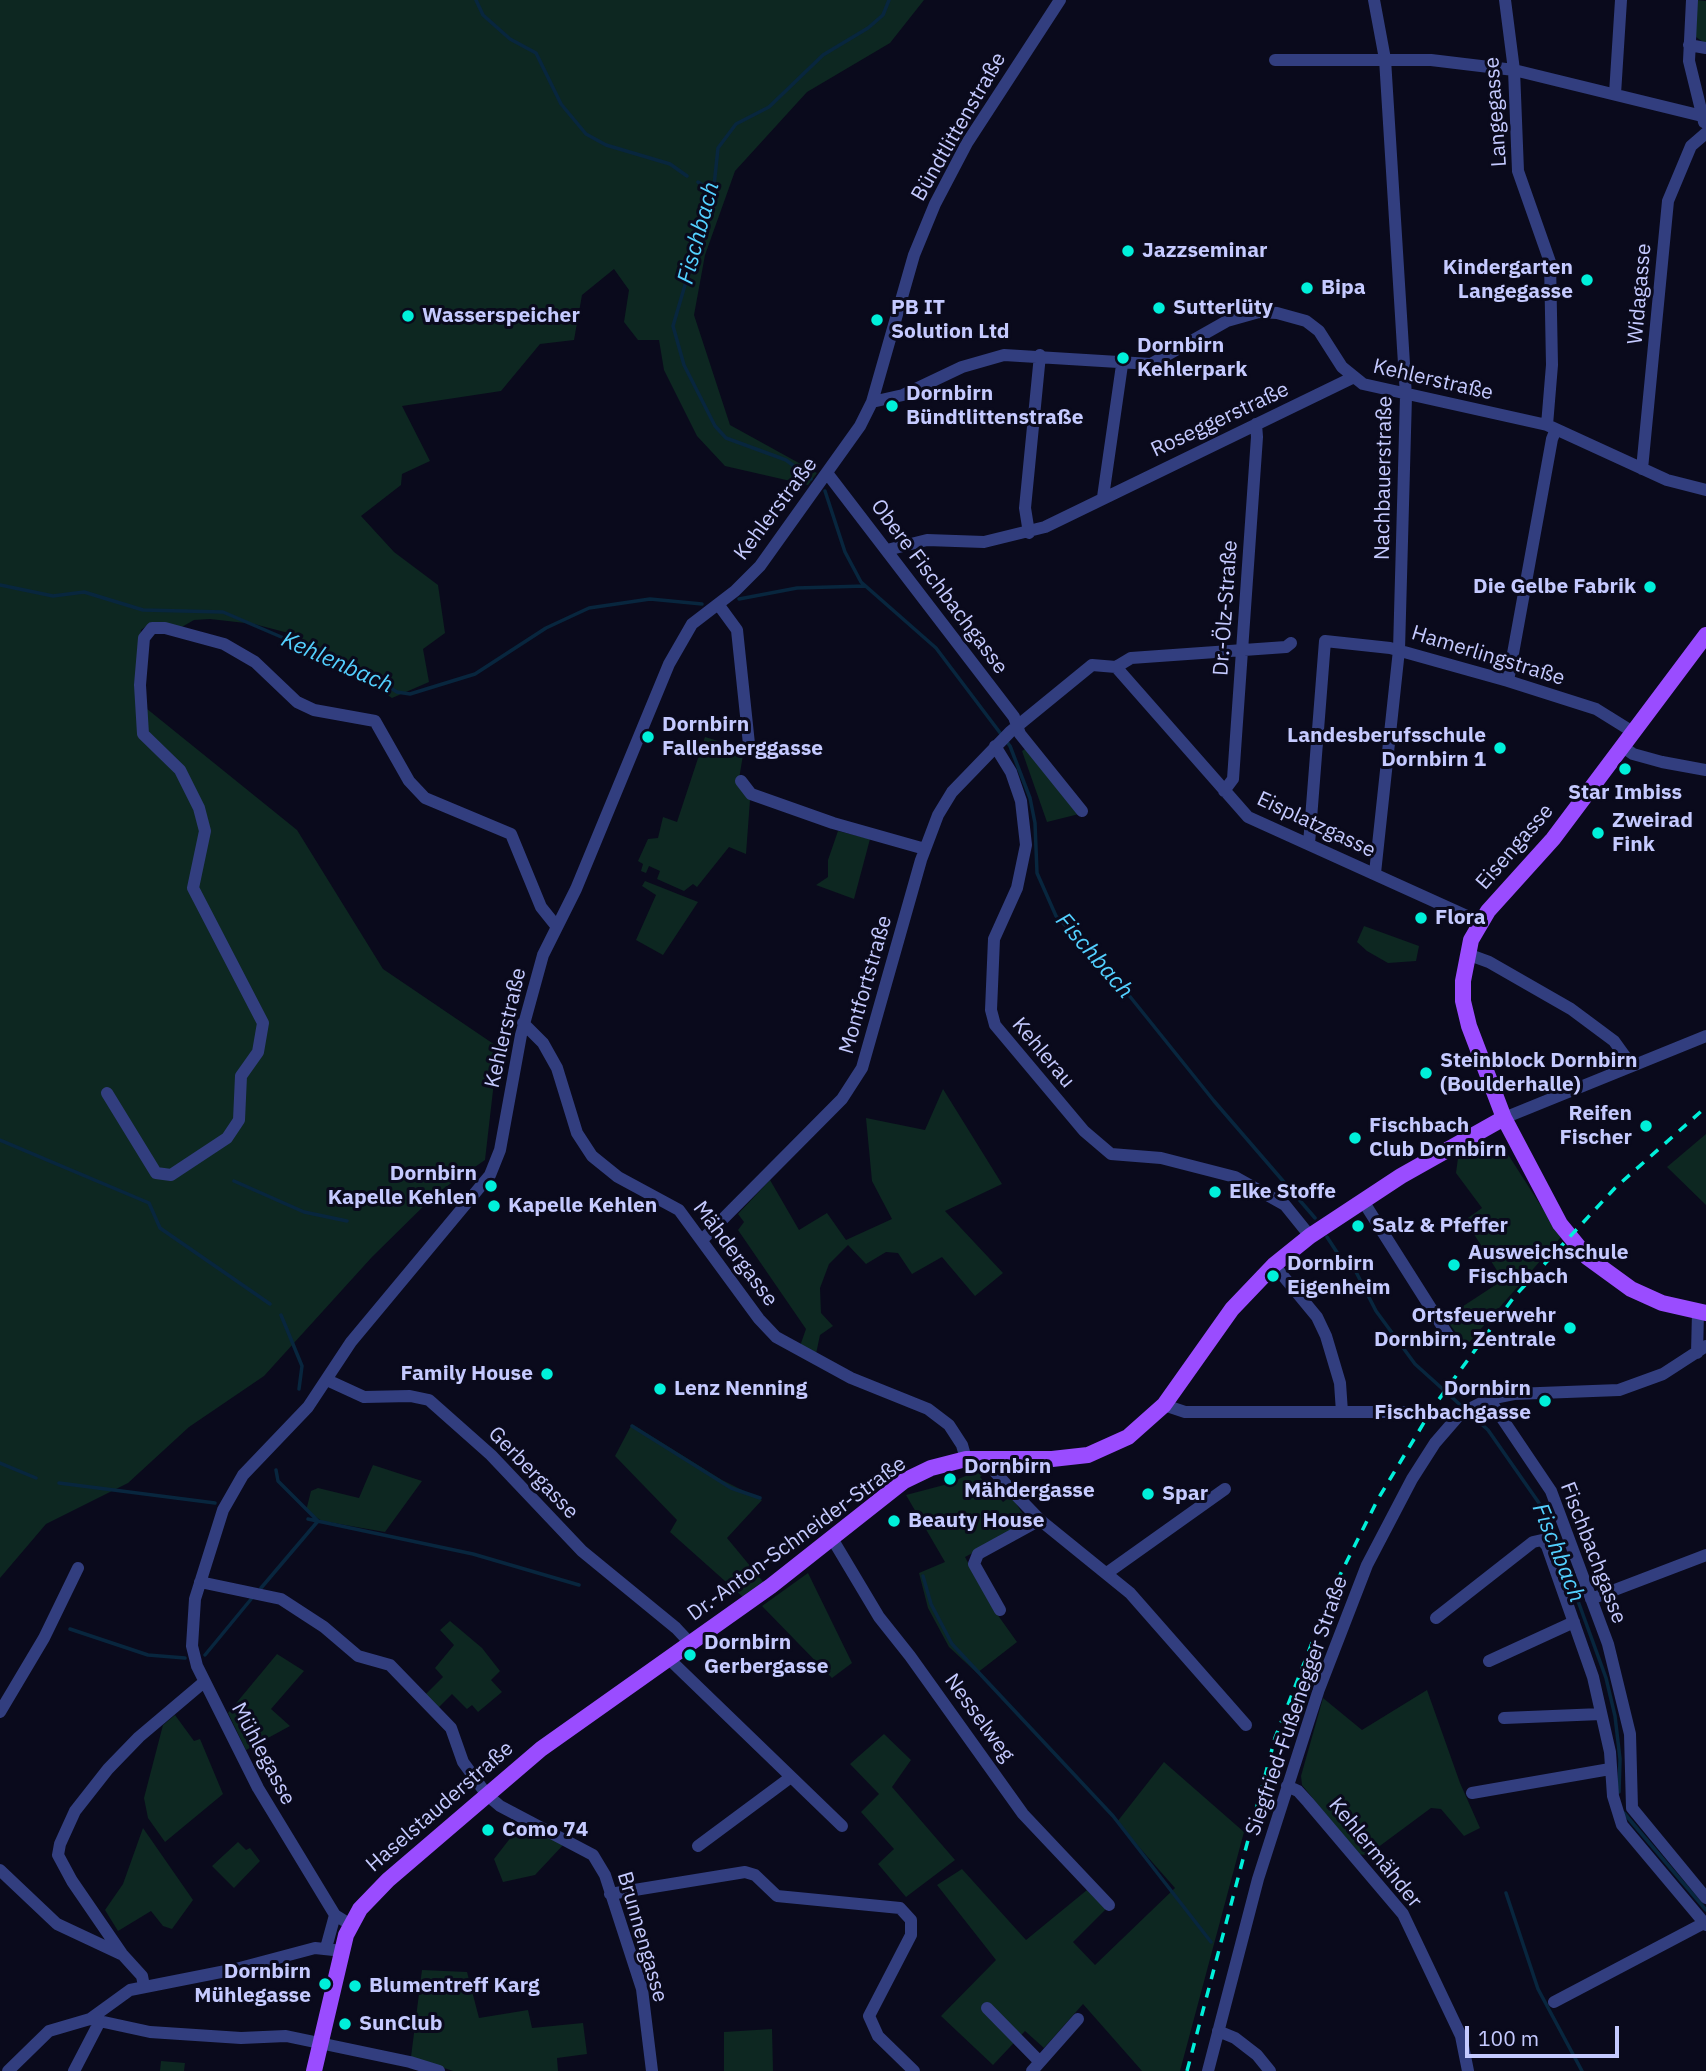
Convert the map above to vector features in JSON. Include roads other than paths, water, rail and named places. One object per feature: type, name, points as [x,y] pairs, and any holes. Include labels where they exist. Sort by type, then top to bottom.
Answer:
[{"type":"main road","name":"Eisengasse","points":[[1702,1313],[1662,1303],[1631,1289],[1587,1257],[1549,1205],[1504,1118],[1469,1026],[1463,1001],[1467,954],[1480,922],[1553,839],[1706,635]]},
{"type":"main road","name":"Dr.-Anton-Schneider-Straße","points":[[690,1643],[833,1540],[904,1481],[931,1468],[966,1459],[1052,1460],[1101,1451],[1140,1430],[1164,1405],[1232,1309],[1274,1265],[1310,1236],[1363,1201],[1504,1118]]},
{"type":"main road","name":"Haselstauderstraße","points":[[314,2071],[351,1925],[372,1893],[541,1749],[690,1643]]},
{"type":"street","name":"Bündtlittenstraße","points":[[872,402],[914,255],[935,204],[967,143],[1060,0]]},
{"type":"street","name":"Nachbauerstraße","points":[[1374,0],[1385,59],[1406,396],[1399,650],[1375,873]]},
{"type":"street","name":"Langegasse","points":[[1505,0],[1514,70],[1518,171],[1550,262],[1552,365],[1552,439],[1508,681]]},
{"type":"street","points":[[1615,94],[1620,0]]},
{"type":"street","points":[[1692,0],[1689,61],[1706,133]]},
{"type":"street","points":[[1689,45],[1706,48]]},
{"type":"street","points":[[1275,60],[1431,60],[1514,70],[1704,117]]},
{"type":"street","name":"Widagasse","points":[[1642,469],[1668,201],[1691,146],[1706,133]]},
{"type":"street","name":"Kehlerstraße","points":[[195,1599],[229,1496],[255,1460],[291,1426],[327,1380],[358,1333],[490,1175],[500,1150],[523,1023],[543,955],[623,780],[668,664],[692,624],[760,566],[860,426],[872,402],[903,395],[983,359],[1004,355],[1040,355],[1122,365],[1161,361],[1227,321],[1259,312],[1277,313],[1306,321],[1318,331],[1352,378],[1373,388],[1552,427],[1642,469],[1706,490]]},
{"type":"street","points":[[1029,533],[1024,508],[1040,355]]},
{"type":"street","points":[[1103,497],[1122,365]]},
{"type":"street","name":"Roseggerstraße","points":[[887,550],[927,540],[985,542],[1029,533],[1352,378]]},
{"type":"street","name":"Dr.-Ölz-Straße","points":[[1224,791],[1233,779],[1257,437],[1255,424]]},
{"type":"street","name":"Obere Fischbachgasse","points":[[827,473],[1014,717],[1013,729],[1082,811]]},
{"type":"street","points":[[718,604],[737,630],[749,744]]},
{"type":"street","points":[[107,1093],[156,1173],[170,1175],[227,1138],[239,1121],[241,1076],[258,1052],[263,1023],[193,888],[205,831],[199,808],[180,771],[144,734],[140,685],[144,638],[152,628],[165,628],[224,645],[255,662],[297,702],[314,709],[375,721],[409,781],[425,798],[512,834],[541,907],[557,927]]},
{"type":"street","name":"Hamerlingstraße","points":[[1309,844],[1325,641],[1399,650],[1508,681],[1596,709],[1633,732]]},
{"type":"street","points":[[1013,729],[1092,665],[1112,666],[1131,658],[1286,647],[1291,643]]},
{"type":"street","name":"Eisplatzgasse","points":[[1112,666],[1248,817],[1480,922]]},
{"type":"street","name":"Montfortstraße","points":[[703,1240],[842,1099],[854,1081],[864,1063],[925,849],[938,815],[952,792],[1013,729]]},
{"type":"street","name":"Kehlerau","points":[[996,744],[1011,772],[1021,801],[1026,845],[1017,888],[994,939],[991,1010],[995,1025],[1084,1131],[1111,1154],[1161,1158],[1235,1177],[1284,1205],[1310,1236]]},
{"type":"street","points":[[1623,747],[1633,754],[1706,770]]},
{"type":"street","points":[[741,781],[751,794],[840,826],[925,849]]},
{"type":"street","points":[[1467,954],[1489,962],[1571,1009],[1614,1041],[1632,1066]]},
{"type":"street","name":"Mähdergasse","points":[[523,1023],[543,1043],[557,1068],[577,1133],[592,1156],[618,1177],[670,1203],[703,1240],[759,1319],[776,1338],[851,1378],[929,1409],[949,1425],[962,1445],[966,1459]]},
{"type":"street","name":"Dr.-Anton-Schneider-Straße","points":[[1504,1118],[1706,1036]]},
{"type":"street","points":[[1363,1201],[1451,1339]]},
{"type":"street","points":[[1274,1265],[1317,1318],[1326,1336],[1340,1383],[1342,1412]]},
{"type":"street","name":"Siegfried-Fußenegger Straße","points":[[1208,2071],[1258,1879],[1319,1689],[1367,1565],[1418,1470],[1449,1424],[1466,1410],[1489,1399],[1514,1394],[1619,1390],[1663,1374],[1701,1349],[1702,1313]]},
{"type":"street","name":"Gerbergasse","points":[[327,1380],[364,1397],[410,1395],[429,1399],[491,1455],[582,1551],[676,1628],[690,1643]]},
{"type":"street","name":"Fischbachgasse","points":[[1489,1399],[1551,1491],[1621,1690],[1619,1735],[1610,1769],[1613,1796],[1622,1825],[1705,1924]]},
{"type":"street","points":[[1164,1405],[1185,1412],[1408,1412]]},
{"type":"street","points":[[992,1458],[995,1472],[1040,1520],[1130,1593],[1246,1726]]},
{"type":"street","points":[[1107,1573],[1225,1489]]},
{"type":"street","points":[[1000,1609],[974,1564],[978,1554],[1040,1520]]},
{"type":"street","name":"Nesselweg","points":[[833,1540],[879,1618],[910,1656],[1023,1814],[1109,1905]]},
{"type":"street","name":"Fischbachgasse","points":[[1436,1618],[1534,1542],[1542,1540],[1547,1546],[1574,1622],[1601,1714],[1619,1735],[1632,1808],[1706,1898]]},
{"type":"street","points":[[1591,1599],[1706,1555]]},
{"type":"street","points":[[0,1712],[55,1617],[78,1568]]},
{"type":"street","points":[[200,1582],[281,1599],[324,1627],[353,1653],[381,1661],[400,1673],[451,1728],[463,1762],[487,1795]]},
{"type":"street","name":"Mühlegasse","points":[[195,1599],[192,1646],[204,1682],[258,1788],[335,1915],[351,1925]]},
{"type":"street","name":"Fischbachgasse","points":[[1489,1661],[1574,1622]]},
{"type":"street","points":[[668,1658],[842,1826]]},
{"type":"street","points":[[144,1986],[142,1976],[122,1954],[72,1881],[58,1855],[60,1844],[75,1811],[108,1769],[139,1737],[204,1682]]},
{"type":"street","points":[[1504,1718],[1601,1714]]},
{"type":"street","points":[[1472,1793],[1610,1769]]},
{"type":"street","points":[[698,1846],[791,1777]]},
{"type":"street","name":"Kehlermähder","points":[[1287,1786],[1298,1791],[1308,1802],[1403,1914],[1461,2036],[1468,2071]]},
{"type":"street","name":"Brunnengasse","points":[[487,1795],[500,1806],[585,1849],[600,1864],[642,1989],[652,2071]]},
{"type":"street","points":[[0,1870],[57,1924],[122,1954]]},
{"type":"street","points":[[610,1894],[745,1872],[755,1875],[777,1896],[900,1908],[911,1920],[911,1935],[869,2016],[878,2036],[914,2071]]},
{"type":"street","points":[[326,1948],[335,1915]]},
{"type":"street","points":[[1554,2002],[1705,1924]]},
{"type":"street","points":[[74,2071],[95,2020],[130,1990],[326,1948],[343,1951]]},
{"type":"street","points":[[987,2008],[1036,2066],[1078,2019]]},
{"type":"street","points":[[8,2071],[49,2031],[95,2020],[150,2032],[241,2038],[286,2036],[439,2071]]},
{"type":"street","points":[[1218,2031],[1235,2038],[1257,2055],[1270,2071]]},
{"type":"waterway","points":[[476,0],[483,15],[510,39],[536,53],[561,104],[586,134],[606,145],[670,164],[687,176]]},
{"type":"waterway","name":"Fischbach","points":[[811,479],[786,460],[726,438],[715,426],[684,365],[673,326],[714,186],[718,148],[736,124],[769,107],[823,55],[868,28],[883,15],[889,0]]},
{"type":"waterway","points":[[698,182],[712,192]]},
{"type":"waterway","name":"Fischbach","points":[[825,491],[845,552],[861,582],[936,648],[1010,746],[1030,798],[1035,823],[1037,873],[1056,916],[1107,968],[1214,1101],[1315,1218]]},
{"type":"waterway","name":"Kehlenbach","points":[[0,585],[53,596],[84,592],[143,610],[223,612],[370,675],[397,692],[410,694],[475,674],[546,628],[589,608],[650,599],[702,604]]},
{"type":"waterway","name":"Kehlenbach","points":[[739,599],[797,588],[865,586]]},
{"type":"waterway","points":[[0,1140],[149,1203],[160,1228],[270,1304]]},
{"type":"waterway","points":[[234,1181],[304,1212],[347,1221]]},
{"type":"waterway","name":"Fischbach","points":[[1327,1237],[1342,1260],[1354,1268],[1376,1311],[1415,1364],[1488,1430],[1546,1513],[1606,1678],[1615,1716],[1620,1759],[1619,1792]]},
{"type":"waterway","points":[[281,1315],[302,1366],[299,1389]]},
{"type":"waterway","points":[[632,1426],[731,1488],[760,1498]]},
{"type":"waterway","points":[[0,1463],[36,1478]]},
{"type":"waterway","points":[[261,1588],[318,1521],[278,1481],[276,1470]]},
{"type":"waterway","points":[[59,1483],[215,1503]]},
{"type":"waterway","points":[[308,1519],[473,1554],[579,1585]]},
{"type":"waterway","points":[[923,1576],[931,1604],[952,1644],[1113,1816],[1211,1942]]},
{"type":"waterway","points":[[205,1655],[252,1598]]},
{"type":"waterway","points":[[70,1629],[148,1655],[185,1658]]},
{"type":"waterway","name":"Fischbach","points":[[1624,1813],[1706,1910]]},
{"type":"waterway","points":[[1506,1893],[1538,1989],[1582,2071]]},
{"type":"railway","points":[[1187,2071],[1275,1738],[1333,1589],[1378,1499],[1434,1406],[1514,1297],[1615,1188],[1706,1107]]},
{"type":"place","name":"Jazzseminar","points":[[1128,251]]},
{"type":"place","name":"Kindergarten Langegasse","points":[[1587,280]]},
{"type":"place","name":"Bipa","points":[[1307,288]]},
{"type":"place","name":"Sutterlüty","points":[[1159,308]]},
{"type":"place","name":"Wasserspeicher","points":[[408,316]]},
{"type":"place","name":"PB IT Solution Ltd","points":[[877,320]]},
{"type":"place","name":"Dornbirn Kehlerpark","points":[[1123,358]]},
{"type":"place","name":"Dornbirn Bündtlittenstraße","points":[[892,406]]},
{"type":"place","name":"Die Gelbe Fabrik","points":[[1650,587]]},
{"type":"place","name":"Dornbirn Fallenberggasse","points":[[648,737]]},
{"type":"place","name":"Landesberufsschule Dornbirn 1","points":[[1500,748]]},
{"type":"place","name":"Star Imbiss","points":[[1625,769]]},
{"type":"place","name":"Zweirad Fink","points":[[1598,833]]},
{"type":"place","name":"Flora","points":[[1421,918]]},
{"type":"place","name":"Steinblock Dornbirn (Boulderhalle)","points":[[1426,1073]]},
{"type":"place","name":"Reifen Fischer","points":[[1646,1126]]},
{"type":"place","name":"Fischbach Club Dornbirn","points":[[1355,1138]]},
{"type":"place","name":"Dornbirn Kapelle Kehlen","points":[[491,1186]]},
{"type":"place","name":"Elke Stoffe","points":[[1215,1192]]},
{"type":"place","name":"Kapelle Kehlen","points":[[494,1206]]},
{"type":"place","name":"Salz & Pfeffer","points":[[1358,1226]]},
{"type":"place","name":"Ausweichschule Fischbach","points":[[1454,1265]]},
{"type":"place","name":"Dornbirn Eigenheim","points":[[1273,1276]]},
{"type":"place","name":"Ortsfeuerwehr Dornbirn, Zentrale","points":[[1570,1328]]},
{"type":"place","name":"Family House","points":[[547,1374]]},
{"type":"place","name":"Lenz Nenning","points":[[660,1389]]},
{"type":"place","name":"Dornbirn Fischbachgasse","points":[[1545,1401]]},
{"type":"place","name":"Dornbirn Mähdergasse","points":[[950,1479]]},
{"type":"place","name":"Spar","points":[[1148,1494]]},
{"type":"place","name":"Beauty House","points":[[894,1521]]},
{"type":"place","name":"Dornbirn Gerbergasse","points":[[690,1655]]},
{"type":"place","name":"Como 74","points":[[488,1830]]},
{"type":"place","name":"Dornbirn Mühlegasse","points":[[325,1984]]},
{"type":"place","name":"Blumentreff Karg","points":[[355,1986]]},
{"type":"place","name":"SunClub","points":[[345,2024]]}]
